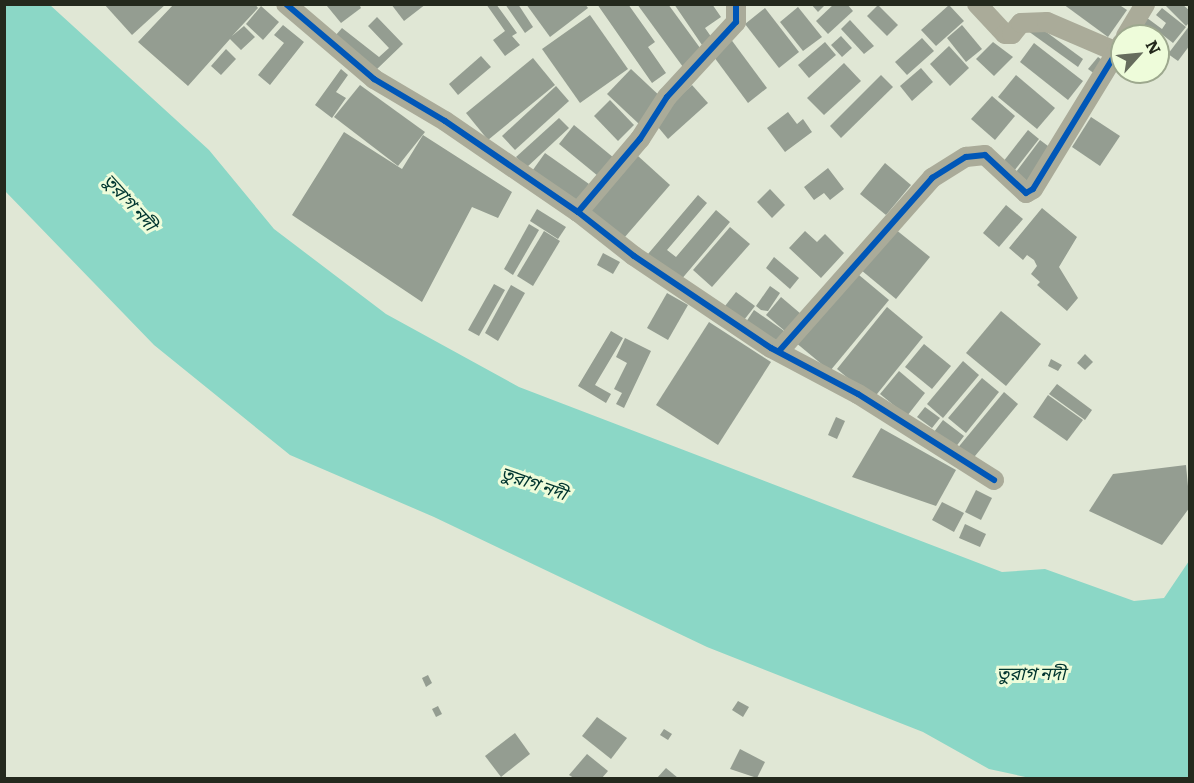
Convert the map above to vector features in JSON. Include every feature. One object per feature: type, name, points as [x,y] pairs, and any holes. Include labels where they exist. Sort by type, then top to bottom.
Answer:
[{"type":"street","points":[[286,4],[374,79],[445,121],[578,212],[634,256],[780,350],[994,480]]},
{"type":"street","points":[[578,212],[640,139],[667,97],[736,21],[735,4]]},
{"type":"street","points":[[977,4],[1005,34],[1012,34],[1021,23],[1047,22],[1110,40]]},
{"type":"street","points":[[1134,24],[1145,4]]},
{"type":"street","points":[[780,350],[932,178],[966,158],[985,155],[1026,193],[1033,189],[1110,64]]},
{"type":"water","name":"তুরাগ নদী","points":[[5,4],[50,5],[209,150],[274,229],[386,314],[519,387],[1002,572],[1045,569],[1134,601],[1164,598],[1189,561],[1189,778],[1030,778],[989,769],[923,732],[707,647],[434,517],[290,455],[154,345],[5,191]]},
{"type":"building","points":[[104,4],[166,4],[132,35]]},
{"type":"building","points":[[174,4],[255,4],[258,8],[232,36],[244,26],[255,37],[241,50],[230,39],[188,86],[138,42]]},
{"type":"building","points":[[359,4],[361,8],[341,23],[327,6]]},
{"type":"building","points":[[391,4],[426,4],[404,21]]},
{"type":"building","points":[[486,4],[496,4],[517,33],[512,36],[520,45],[505,56],[493,40],[505,31]]},
{"type":"building","points":[[505,4],[518,4],[533,27],[525,33]]},
{"type":"building","points":[[526,4],[585,4],[588,8],[550,37]]},
{"type":"building","points":[[597,4],[628,4],[655,42],[648,47],[666,73],[652,83]]},
{"type":"building","points":[[637,4],[668,4],[703,52],[683,67]]},
{"type":"building","points":[[674,4],[712,4],[721,17],[705,28],[712,38],[702,45]]},
{"type":"building","points":[[811,4],[826,4],[818,12]]},
{"type":"building","points":[[834,4],[847,4],[853,11],[828,34],[816,21]]},
{"type":"building","points":[[1063,4],[1118,4],[1127,10],[1117,24],[1110,24],[1108,37]]},
{"type":"building","points":[[1164,4],[1182,4],[1190,11],[1190,22],[1186,26]]},
{"type":"building","points":[[878,5],[898,25],[887,36],[867,16]]},
{"type":"building","points":[[949,5],[964,21],[936,46],[921,30]]},
{"type":"building","points":[[261,6],[279,22],[263,40],[246,24]]},
{"type":"building","points":[[798,7],[822,37],[803,51],[780,22]]},
{"type":"building","points":[[765,8],[799,52],[779,68],[745,24]]},
{"type":"building","points":[[1162,8],[1186,27],[1173,43],[1170,41],[1170,24],[1165,24],[1156,15]]},
{"type":"building","points":[[590,15],[628,69],[580,103],[542,49]]},
{"type":"building","points":[[1143,15],[1155,24],[1137,24]]},
{"type":"building","points":[[377,17],[403,44],[376,70],[335,36],[342,28],[379,57],[389,48],[368,26]]},
{"type":"building","points":[[850,20],[874,46],[864,54],[841,29]]},
{"type":"building","points":[[1034,23],[1083,59],[1078,67],[1028,31]]},
{"type":"building","points":[[283,25],[304,42],[270,85],[258,75],[284,43],[274,35]]},
{"type":"building","points":[[962,25],[982,49],[966,62],[947,38]]},
{"type":"building","points":[[1190,25],[1190,45],[1178,61],[1170,55],[1170,51]]},
{"type":"building","points":[[841,36],[852,48],[842,57],[831,45]]},
{"type":"building","points":[[730,38],[767,88],[748,103],[714,57]]},
{"type":"building","points":[[922,38],[934,51],[907,75],[895,62]]},
{"type":"building","points":[[825,42],[836,55],[809,78],[798,65]]},
{"type":"building","points":[[993,42],[1013,57],[994,76],[976,59]]},
{"type":"building","points":[[1034,43],[1083,81],[1068,100],[1020,62]]},
{"type":"building","points":[[949,46],[969,68],[950,86],[930,64]]},
{"type":"building","points":[[226,49],[236,59],[221,75],[211,66]]},
{"type":"building","points":[[481,56],[491,67],[458,95],[449,84]]},
{"type":"building","points":[[1098,57],[1108,64],[1099,77],[1088,69]]},
{"type":"building","points":[[533,58],[555,85],[488,140],[466,113]]},
{"type":"building","points":[[844,63],[861,81],[824,115],[807,98]]},
{"type":"building","points":[[921,68],[933,82],[912,101],[900,86]]},
{"type":"building","points":[[341,69],[348,75],[336,92],[346,98],[332,118],[315,105]]},
{"type":"building","points":[[631,69],[663,99],[639,124],[607,94]]},
{"type":"building","points":[[881,75],[893,87],[841,138],[830,126]]},
{"type":"building","points":[[1016,75],[1055,108],[1037,129],[998,97]]},
{"type":"building","points":[[360,85],[425,132],[398,166],[334,117]]},
{"type":"building","points":[[692,85],[708,103],[668,139],[653,121]]},
{"type":"building","points":[[556,86],[569,101],[515,150],[502,136]]},
{"type":"building","points":[[992,96],[1015,116],[995,140],[971,119]]},
{"type":"building","points":[[610,100],[634,125],[618,141],[594,116]]},
{"type":"building","points":[[788,112],[797,124],[803,119],[812,132],[785,152],[767,128]]},
{"type":"building","points":[[1091,117],[1120,136],[1100,166],[1072,147]]},
{"type":"building","points":[[559,118],[569,128],[526,168],[516,157]]},
{"type":"building","points":[[574,125],[614,158],[598,176],[559,144]]},
{"type":"building","points":[[1028,130],[1039,139],[1014,171],[1003,162]]},
{"type":"building","points":[[344,132],[402,169],[423,135],[512,192],[498,218],[472,207],[422,302],[292,215]]},
{"type":"building","points":[[1040,140],[1052,149],[1027,181],[1016,172]]},
{"type":"building","points":[[545,153],[589,184],[574,205],[530,174]]},
{"type":"building","points":[[638,156],[670,185],[624,238],[588,211]]},
{"type":"building","points":[[885,163],[911,185],[886,215],[860,194]]},
{"type":"building","points":[[828,168],[844,189],[830,200],[824,193],[814,200],[804,187]]},
{"type":"building","points":[[770,189],[785,205],[772,218],[757,202]]},
{"type":"building","points":[[698,195],[707,203],[667,250],[676,257],[716,210],[730,222],[680,281],[648,254]]},
{"type":"building","points":[[1006,205],[1023,219],[999,247],[983,233]]},
{"type":"building","points":[[1042,208],[1077,237],[1059,267],[1078,298],[1067,311],[1037,285],[1040,282],[1031,274],[1037,266],[1034,260],[1027,255],[1023,260],[1009,248]]},
{"type":"building","points":[[537,209],[566,227],[558,239],[530,221]]},
{"type":"building","points":[[529,224],[539,230],[513,275],[504,269]]},
{"type":"building","points":[[730,227],[750,244],[712,287],[693,270]]},
{"type":"building","points":[[895,229],[930,257],[896,299],[861,270]]},
{"type":"building","points":[[544,231],[560,241],[533,286],[517,276]]},
{"type":"building","points":[[805,231],[817,242],[825,234],[844,253],[821,278],[789,248]]},
{"type":"building","points":[[603,253],[620,262],[613,274],[597,265]]},
{"type":"building","points":[[774,257],[799,278],[790,289],[766,268]]},
{"type":"building","points":[[853,270],[889,300],[830,371],[795,342]]},
{"type":"building","points":[[494,284],[505,290],[479,336],[468,330]]},
{"type":"building","points":[[511,285],[525,293],[498,341],[485,333]]},
{"type":"building","points":[[770,286],[780,293],[768,311],[761,310],[756,306]]},
{"type":"building","points":[[736,292],[755,306],[744,320],[725,306]]},
{"type":"building","points":[[667,293],[688,305],[668,340],[647,328]]},
{"type":"building","points":[[781,297],[801,314],[786,332],[766,315]]},
{"type":"building","points":[[887,307],[923,337],[873,399],[837,369]]},
{"type":"building","points":[[754,310],[787,333],[778,345],[746,322]]},
{"type":"building","points":[[1001,311],[1041,344],[1006,386],[966,353]]},
{"type":"building","points":[[709,322],[771,362],[718,445],[656,405]]},
{"type":"building","points":[[611,331],[623,338],[595,385],[611,394],[606,403],[578,386]]},
{"type":"building","points":[[625,338],[651,351],[624,408],[616,404],[622,393],[614,389],[627,363],[616,357]]},
{"type":"building","points":[[924,344],[951,366],[932,389],[905,367]]},
{"type":"building","points":[[1085,354],[1093,362],[1085,370],[1077,363]]},
{"type":"building","points":[[1051,359],[1062,365],[1058,371],[1048,366]]},
{"type":"building","points":[[963,361],[979,375],[943,418],[927,404]]},
{"type":"building","points":[[899,371],[925,393],[907,416],[880,394]]},
{"type":"building","points":[[982,378],[999,392],[966,433],[948,418]]},
{"type":"building","points":[[1057,384],[1092,410],[1085,420],[1049,394]]},
{"type":"building","points":[[1004,392],[1018,404],[970,462],[956,450]]},
{"type":"building","points":[[1048,395],[1083,420],[1067,441],[1033,417]]},
{"type":"building","points":[[925,407],[940,418],[932,428],[917,417]]},
{"type":"building","points":[[836,417],[845,421],[837,439],[828,435]]},
{"type":"building","points":[[943,420],[964,436],[955,448],[934,432]]},
{"type":"building","points":[[881,428],[956,470],[936,506],[852,477]]},
{"type":"building","points":[[1186,465],[1190,507],[1162,545],[1089,511],[1113,474]]},
{"type":"building","points":[[976,490],[992,498],[981,520],[965,512]]},
{"type":"building","points":[[942,502],[964,513],[954,532],[932,520]]},
{"type":"building","points":[[965,524],[986,534],[980,547],[959,538]]},
{"type":"building","points":[[428,675],[432,683],[426,687],[422,678]]},
{"type":"building","points":[[738,701],[749,707],[743,717],[732,710]]},
{"type":"building","points":[[438,706],[442,714],[436,717],[432,709]]},
{"type":"building","points":[[597,717],[627,738],[611,759],[582,736]]},
{"type":"building","points":[[664,729],[672,734],[668,740],[660,735]]},
{"type":"building","points":[[515,733],[530,754],[501,777],[485,756]]},
{"type":"building","points":[[740,749],[765,762],[757,778],[730,769]]},
{"type":"building","points":[[587,754],[608,771],[602,778],[574,778],[569,775]]},
{"type":"building","points":[[666,768],[678,778],[657,778]]},
{"type":"cycle path","points":[[286,4],[374,79],[445,121],[578,212],[634,256],[771,348],[858,394],[994,480]]},
{"type":"cycle path","points":[[578,212],[640,139],[667,97],[736,22],[736,4]]},
{"type":"cycle path","points":[[780,350],[932,178],[966,157],[985,155],[1026,193],[1033,189],[1110,63]]}]
